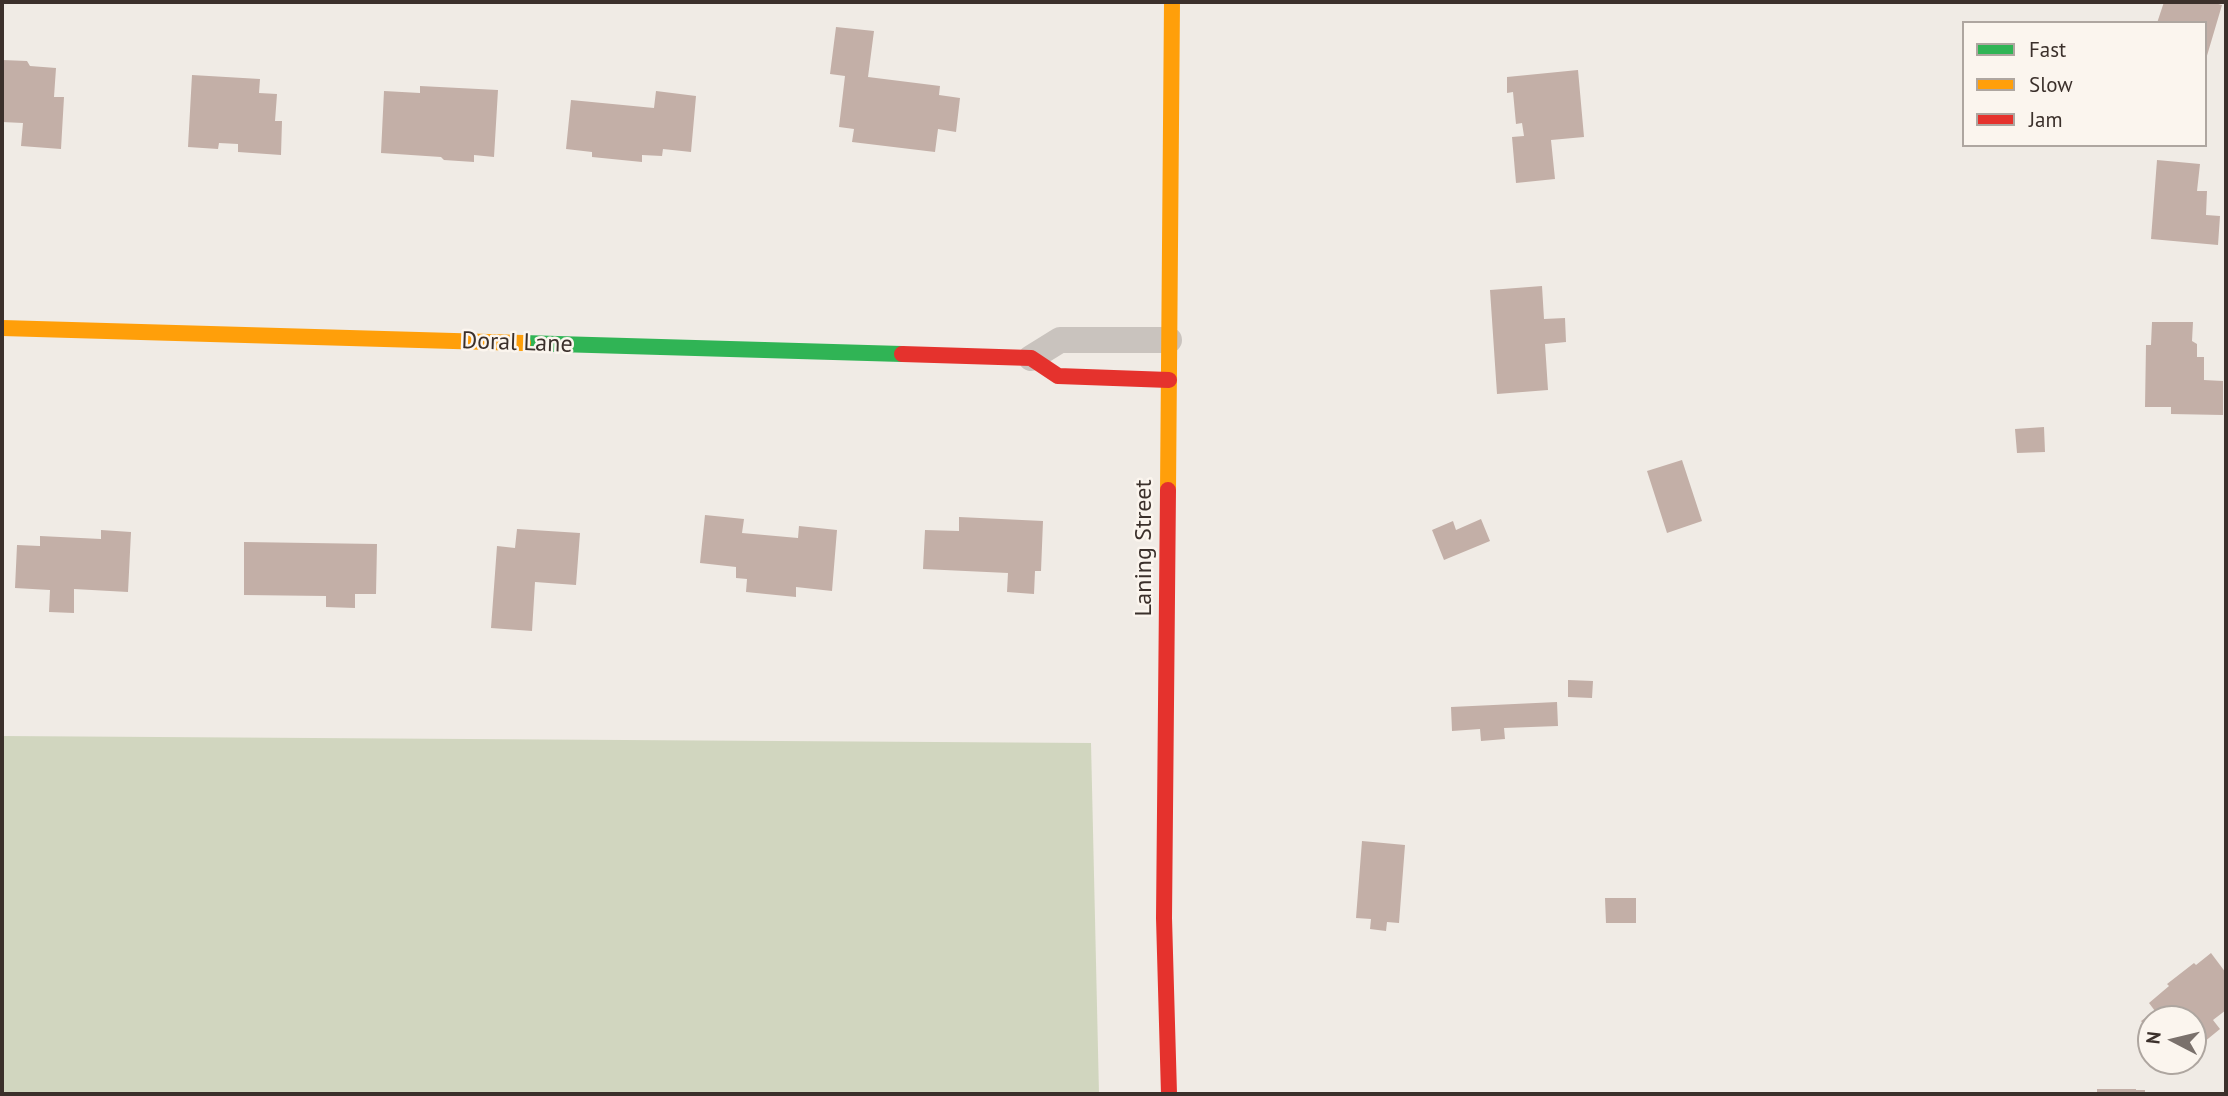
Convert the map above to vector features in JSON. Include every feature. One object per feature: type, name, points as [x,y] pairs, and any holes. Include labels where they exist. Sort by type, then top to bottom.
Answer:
[{"type":"street","name":"Laning Street","points":[[1169,1094],[1164,918],[1172,2]]},
{"type":"street","name":"Doral Lane","points":[[2,328],[1031,358],[1058,376],[1169,380]]},
{"type":"street","points":[[1031,358],[1060,340],[1169,340]]},
{"type":"green space","points":[[2,736],[1091,743],[1099,1094],[2,1094]]},
{"type":"building","points":[[2164,2],[2211,2],[2222,5],[2207,56],[2207,21],[2158,21]]},
{"type":"building","points":[[836,27],[874,31],[868,77],[940,86],[939,95],[960,98],[956,132],[938,129],[935,152],[852,142],[854,129],[839,127],[845,76],[830,74]]},
{"type":"building","points":[[2,60],[27,61],[30,66],[56,68],[54,97],[64,97],[61,149],[21,146],[23,123],[2,122]]},
{"type":"building","points":[[1578,70],[1584,137],[1551,140],[1555,179],[1516,183],[1512,137],[1524,136],[1522,123],[1516,124],[1513,92],[1507,93],[1507,77]]},
{"type":"building","points":[[192,75],[260,79],[259,93],[277,94],[275,121],[282,121],[281,155],[238,152],[238,144],[219,143],[218,149],[188,147]]},
{"type":"building","points":[[420,86],[498,90],[494,157],[474,155],[474,162],[381,153],[384,91],[420,93]]},
{"type":"building","points":[[656,91],[696,96],[691,152],[663,149],[662,156],[642,155],[642,162],[592,157],[592,152],[566,149],[571,100],[654,108]]},
{"type":"building","points":[[2157,160],[2200,164],[2197,191],[2207,191],[2206,215],[2220,216],[2218,245],[2151,239]]},
{"type":"building","points":[[1542,286],[1544,319],[1565,318],[1566,342],[1545,344],[1548,390],[1497,394],[1490,290]]},
{"type":"building","points":[[2152,322],[2193,322],[2192,341],[2197,344],[2197,357],[2204,357],[2204,380],[2223,381],[2223,415],[2171,414],[2171,407],[2145,407],[2146,345],[2151,345]]},
{"type":"building","points":[[2044,427],[2045,452],[2017,453],[2015,429]]},
{"type":"building","points":[[1682,460],[1702,521],[1667,533],[1647,471]]},
{"type":"building","points":[[705,515],[744,519],[742,533],[798,538],[799,526],[837,530],[832,591],[796,587],[796,597],[746,592],[747,579],[736,578],[736,567],[700,563]]},
{"type":"building","points":[[959,517],[1043,521],[1041,571],[1035,571],[1034,594],[1007,592],[1008,573],[923,569],[925,530],[959,531]]},
{"type":"building","points":[[1481,519],[1490,541],[1444,560],[1432,530],[1453,521],[1456,530]]},
{"type":"building","points":[[517,529],[580,533],[576,585],[535,582],[532,631],[491,628],[497,546],[515,548]]},
{"type":"building","points":[[101,530],[131,532],[128,592],[74,589],[74,613],[49,612],[50,590],[15,588],[17,545],[40,546],[40,536],[101,539]]},
{"type":"building","points":[[244,542],[377,544],[376,594],[355,594],[355,608],[326,607],[326,596],[244,595]]},
{"type":"building","points":[[1568,680],[1593,681],[1592,698],[1568,697]]},
{"type":"building","points":[[1557,702],[1558,726],[1504,728],[1505,739],[1481,741],[1480,729],[1452,731],[1451,707]]},
{"type":"building","points":[[1362,841],[1405,845],[1399,923],[1387,922],[1386,931],[1370,929],[1371,919],[1356,918]]},
{"type":"building","points":[[1605,898],[1636,898],[1636,923],[1606,923]]},
{"type":"building","points":[[2211,953],[2226,973],[2226,1010],[2213,1020],[2220,1029],[2207,1040],[2207,1005],[2149,1003],[2169,986],[2167,984],[2194,963],[2196,965]]},
{"type":"building","points":[[2097,1089],[2136,1089],[2145,1090],[2145,1094],[2097,1094]]},
{"type":"traffic: fast","points":[[523,343],[902,354]]},
{"type":"traffic: slow","points":[[1168,490],[1172,2]]},
{"type":"traffic: slow","points":[[2,328],[523,343]]},
{"type":"traffic: jam","points":[[902,354],[1031,358],[1058,376],[1169,380]]},
{"type":"traffic: jam","points":[[1168,490],[1164,918],[1169,1094]]}]
